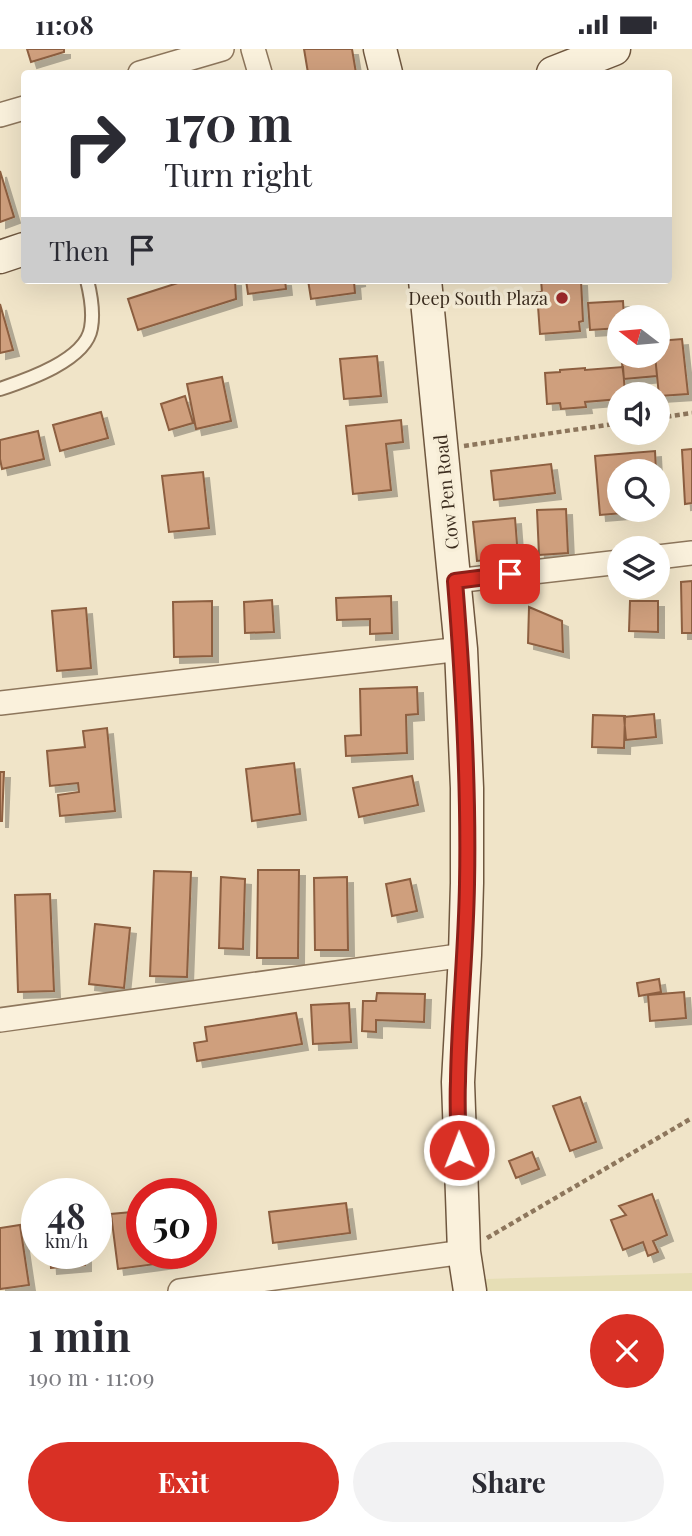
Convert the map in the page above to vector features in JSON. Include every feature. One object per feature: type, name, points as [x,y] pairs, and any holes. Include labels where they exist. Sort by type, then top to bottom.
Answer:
[{"type":"main road","points":[[380,49],[385,70]]},
{"type":"main road","points":[[561,70],[614,49]]},
{"type":"main road","points":[[0,257],[21,250]]},
{"type":"main road","name":"Cow Pen Road","points":[[425,284],[461,649],[467,788],[467,883],[458,1082],[464,1252],[470,1291]]},
{"type":"street","points":[[150,70],[222,49]]},
{"type":"street","points":[[253,49],[259,70]]},
{"type":"street","points":[[0,115],[21,109]]},
{"type":"street","points":[[670,556],[692,553]]},
{"type":"street","points":[[455,581],[607,563]]},
{"type":"street","points":[[0,703],[461,649]]},
{"type":"street","points":[[0,1020],[465,955]]},
{"type":"street","points":[[180,1291],[464,1252]]},
{"type":"lane","points":[[0,389],[33,379],[76,353],[91,331],[93,303],[89,284]]},
{"type":"path","points":[[670,416],[692,413]]},
{"type":"path","points":[[442,449],[607,425]]},
{"type":"path","points":[[464,1252],[692,1118]]},
{"type":"shaded area","points":[[692,1273],[692,1291],[487,1291],[485,1279]]},
{"type":"building","points":[[27,49],[64,49],[64,52],[31,62]]},
{"type":"building","points":[[304,49],[352,49],[356,70],[308,70]]},
{"type":"building","points":[[0,171],[14,217],[0,222]]},
{"type":"building","points":[[175,284],[235,284],[236,299],[138,330],[128,299]]},
{"type":"building","points":[[247,284],[285,284],[286,289],[248,294]]},
{"type":"building","points":[[309,284],[354,284],[355,293],[311,299]]},
{"type":"building","points":[[541,284],[581,284],[583,321],[579,322],[580,331],[540,334],[537,292],[542,292]]},
{"type":"building","points":[[623,301],[623,305],[607,305],[607,329],[590,330],[588,303]]},
{"type":"building","points":[[0,304],[13,350],[0,353]]},
{"type":"building","points":[[682,339],[688,394],[670,395],[670,382],[658,382],[656,368],[670,368],[670,340]]},
{"type":"building","points":[[377,356],[381,396],[344,399],[340,359]]},
{"type":"building","points":[[623,368],[656,368],[657,376],[624,379]]},
{"type":"building","points":[[623,368],[624,382],[607,382],[607,400],[585,402],[586,407],[561,409],[560,403],[547,404],[545,373]]},
{"type":"building","points":[[222,377],[231,421],[196,429],[187,384]]},
{"type":"building","points":[[185,396],[193,423],[169,430],[161,404]]},
{"type":"building","points":[[101,412],[108,438],[60,451],[53,425]]},
{"type":"building","points":[[401,420],[403,442],[386,444],[391,490],[353,494],[346,426]]},
{"type":"building","points":[[38,431],[44,459],[2,469],[0,440]]},
{"type":"building","points":[[692,449],[692,503],[685,504],[682,450]]},
{"type":"building","points":[[655,451],[655,459],[607,459],[607,514],[600,515],[595,456]]},
{"type":"building","points":[[551,464],[555,493],[494,500],[491,471]]},
{"type":"building","points":[[203,472],[209,528],[169,532],[162,476]]},
{"type":"building","points":[[566,509],[568,553],[539,555],[537,510]]},
{"type":"building","points":[[515,518],[518,557],[477,561],[473,522]]},
{"type":"building","points":[[692,581],[692,633],[682,633],[681,582]]},
{"type":"building","points":[[391,596],[392,633],[370,634],[370,619],[337,620],[336,598]]},
{"type":"building","points":[[272,600],[274,632],[245,633],[244,602]]},
{"type":"building","points":[[212,601],[212,656],[174,657],[173,602]]},
{"type":"building","points":[[630,601],[658,601],[658,632],[629,631]]},
{"type":"building","points":[[529,607],[562,621],[563,652],[528,643]]},
{"type":"building","points":[[86,608],[91,668],[57,671],[52,611]]},
{"type":"building","points":[[417,687],[418,714],[406,715],[407,753],[346,756],[345,736],[361,735],[360,689]]},
{"type":"building","points":[[654,714],[656,737],[626,740],[624,717]]},
{"type":"building","points":[[593,715],[625,716],[624,748],[592,747]]},
{"type":"building","points":[[107,728],[115,811],[60,816],[58,795],[79,792],[78,783],[50,786],[47,751],[85,747],[83,731]]},
{"type":"building","points":[[294,763],[300,814],[252,821],[246,769]]},
{"type":"building","points":[[0,772],[4,772],[2,821],[0,821]]},
{"type":"building","points":[[412,776],[418,805],[359,817],[353,788]]},
{"type":"building","points":[[258,870],[299,870],[298,958],[257,958]]},
{"type":"building","points":[[154,871],[191,872],[187,977],[150,976]]},
{"type":"building","points":[[221,877],[245,879],[243,949],[219,948]]},
{"type":"building","points":[[347,877],[348,950],[315,950],[314,878]]},
{"type":"building","points":[[410,879],[417,911],[392,916],[386,884]]},
{"type":"building","points":[[50,894],[54,991],[18,992],[15,895]]},
{"type":"building","points":[[95,924],[130,928],[124,988],[89,984]]},
{"type":"building","points":[[659,979],[661,992],[639,996],[637,983]]},
{"type":"building","points":[[684,992],[686,1018],[650,1021],[648,995]]},
{"type":"building","points":[[377,993],[425,994],[424,1022],[376,1020],[376,1032],[362,1031],[363,1001],[376,1001]]},
{"type":"building","points":[[349,1003],[351,1042],[313,1044],[311,1005]]},
{"type":"building","points":[[296,1013],[302,1044],[197,1061],[194,1043],[207,1041],[205,1027]]},
{"type":"building","points":[[580,1097],[596,1142],[570,1151],[553,1106]]},
{"type":"building","points":[[532,1152],[539,1169],[516,1178],[509,1161]]},
{"type":"building","points":[[652,1194],[667,1235],[653,1241],[658,1252],[648,1256],[643,1242],[623,1250],[611,1220],[626,1215],[619,1206]]},
{"type":"building","points":[[346,1203],[350,1233],[273,1243],[269,1212]]},
{"type":"building","points":[[126,1213],[126,1268],[118,1269],[112,1214]]},
{"type":"building","points":[[20,1225],[21,1269],[27,1269],[29,1285],[0,1289],[0,1228]]},
{"type":"place","name":"Deep South Plaza","points":[[562,298]]},
{"type":"route","points":[[459,1150],[458,1082],[465,955],[467,788],[455,581],[510,574]]}]
